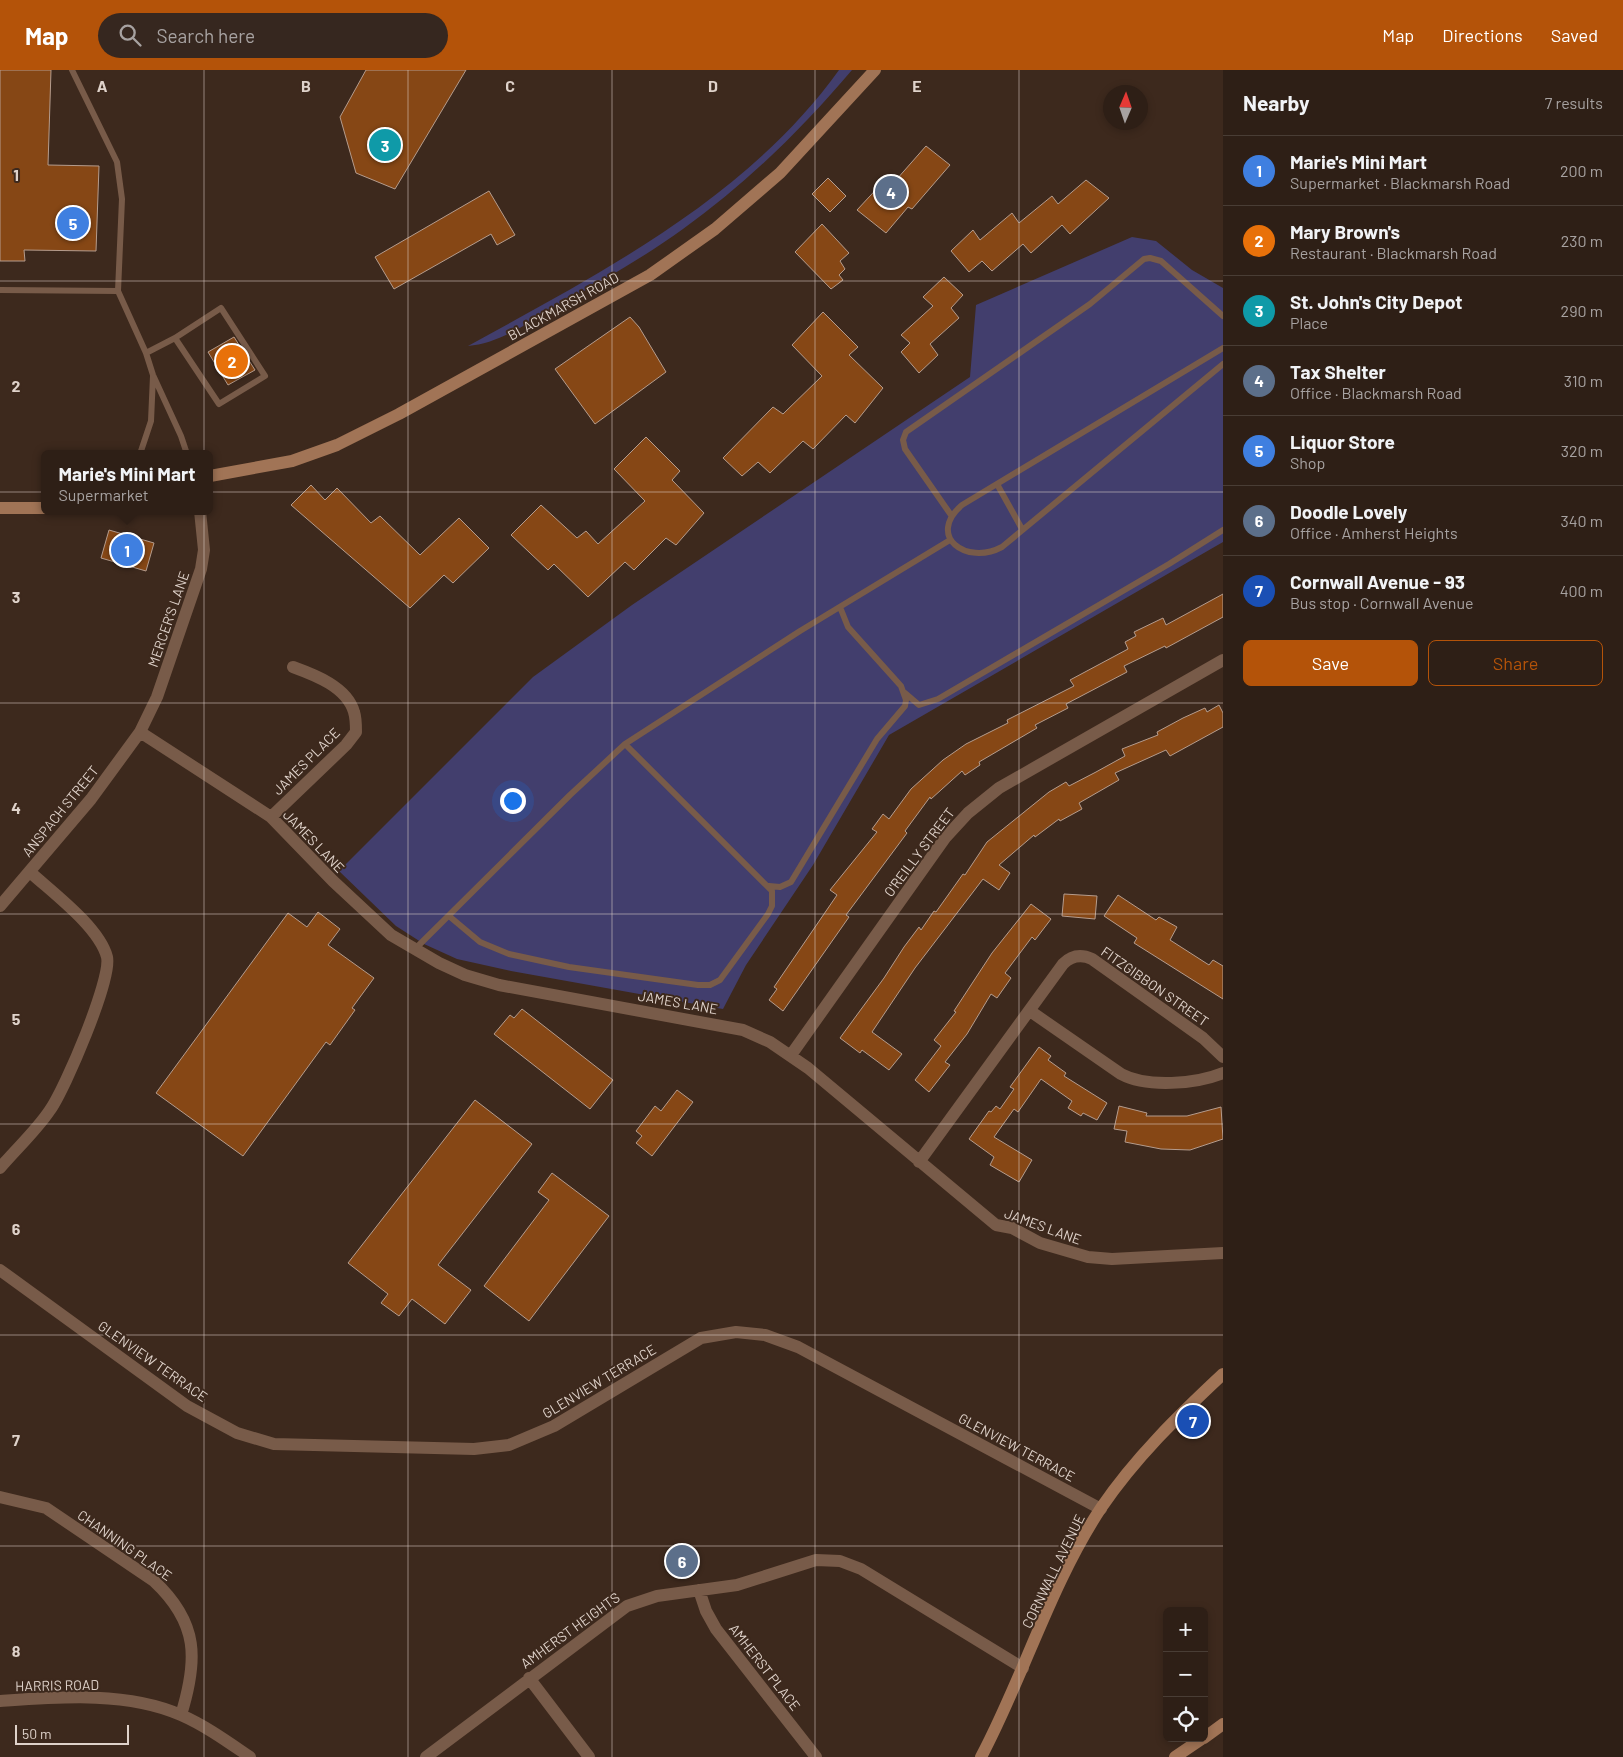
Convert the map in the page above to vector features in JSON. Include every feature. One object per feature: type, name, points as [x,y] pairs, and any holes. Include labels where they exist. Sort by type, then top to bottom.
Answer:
[{"type":"street","name":"BLACKMARSH ROAD","points":[[213,475],[292,461],[337,445],[399,414],[650,275],[715,229],[780,173],[875,70]]},
{"type":"street","points":[[0,508],[41,508]]},
{"type":"street","name":"MERCER'S LANE","points":[[140,732],[158,697],[201,569],[204,550],[200,515]]},
{"type":"street","name":"O'REILLY STREET","points":[[791,1055],[945,838],[968,813],[999,788],[1223,660]]},
{"type":"street","name":"JAMES PLACE","points":[[271,818],[346,745],[356,732],[355,712],[348,699],[322,680],[292,667]]},
{"type":"street","name":"JAMES LANE","points":[[140,732],[271,818],[340,888],[391,935],[414,950],[466,975],[500,985],[736,1028],[757,1035],[791,1055],[996,1225],[1012,1228],[1040,1243],[1065,1252],[1112,1259],[1223,1253]]},
{"type":"street","name":"ANSPACH STREET","points":[[0,906],[92,798],[140,732]]},
{"type":"street","points":[[0,1168],[50,1111],[67,1081],[104,981],[107,958],[99,941],[87,926],[30,872]]},
{"type":"street","name":"FITZGIBBON STREET","points":[[919,1162],[1066,960],[1076,956],[1088,957],[1203,1038],[1223,1057]]},
{"type":"street","points":[[1030,1011],[1121,1074],[1145,1083],[1189,1081],[1223,1074]]},
{"type":"street","name":"GLENVIEW TERRACE","points":[[0,1270],[187,1406],[237,1434],[274,1444],[474,1449],[509,1445],[554,1426],[701,1338],[736,1332],[765,1335],[798,1347],[1101,1509]]},
{"type":"street","name":"CORNWALL AVENUE","points":[[981,1757],[1068,1567],[1101,1509],[1158,1438],[1223,1374]]},
{"type":"street","name":"CHANNING PLACE","points":[[0,1497],[46,1508],[154,1581],[165,1591],[180,1612],[191,1643],[192,1675],[181,1715]]},
{"type":"street","name":"AMHERST HEIGHTS","points":[[426,1757],[626,1606],[657,1596],[737,1585],[809,1562],[825,1559],[840,1561],[861,1569],[1023,1668]]},
{"type":"street","name":"AMHERST PLACE","points":[[699,1590],[706,1611],[716,1629],[816,1757]]},
{"type":"street","points":[[529,1678],[589,1757]]},
{"type":"street","name":"HARRIS ROAD","points":[[0,1701],[92,1697],[150,1706],[181,1715],[221,1737],[250,1757]]},
{"type":"street","points":[[1208,1735],[1223,1724]]},
{"type":"street","points":[[1175,1757],[1198,1742]]},
{"type":"lane","points":[[72,70],[117,162],[122,199],[118,291],[186,450]]},
{"type":"lane","points":[[951,515],[905,449],[903,440],[906,432],[1090,304],[1144,259],[1150,258],[1160,261],[1223,316]]},
{"type":"lane","points":[[0,290],[118,291]]},
{"type":"lane","points":[[146,353],[175,338],[221,308],[265,376],[219,404],[175,338]]},
{"type":"lane","points":[[1223,348],[973,498],[951,515],[949,527],[950,540],[957,548],[979,555],[1002,547],[1223,364]]},
{"type":"lane","points":[[141,450],[151,421],[153,375]]},
{"type":"lane","points":[[997,484],[1022,529]]},
{"type":"lane","points":[[840,607],[848,626],[905,693],[920,705],[928,704],[1169,564],[1223,530]]},
{"type":"lane","points":[[414,950],[625,744],[840,607],[950,540]]},
{"type":"lane","points":[[769,886],[780,887],[791,882],[877,739],[902,711],[906,700],[905,693]]},
{"type":"lane","points":[[449,916],[480,942],[509,954],[569,967],[698,985],[710,985],[720,980],[728,972],[768,914],[773,899],[769,886],[625,744]]},
{"type":"shaded area","points":[[839,70],[852,70],[772,155],[706,212],[637,260],[525,325],[502,337],[468,346],[620,260],[717,194],[761,157],[802,116]]},
{"type":"shaded area","points":[[1132,237],[1156,241],[1192,270],[1223,288],[1223,542],[889,735],[813,865],[746,965],[723,1009],[511,971],[457,959],[424,944],[396,926],[339,871],[533,677],[632,605],[970,377],[976,305]]},
{"type":"building","points":[[0,70],[51,70],[48,165],[99,166],[96,251],[24,250],[25,261],[0,261]]},
{"type":"building","points":[[366,70],[466,70],[395,189],[356,173],[340,117]]},
{"type":"building","points":[[926,146],[950,165],[912,209],[908,207],[886,233],[857,210],[883,182],[889,188]]},
{"type":"building","points":[[828,178],[846,196],[830,212],[812,194]]},
{"type":"building","points":[[1086,180],[1109,198],[1070,234],[1062,225],[1031,253],[1023,244],[992,271],[982,261],[969,272],[951,251],[973,230],[980,240],[1012,213],[1019,223],[1052,196],[1058,204]]},
{"type":"building","points":[[489,191],[515,235],[497,245],[491,234],[394,289],[375,257]]},
{"type":"building","points":[[822,224],[849,253],[840,261],[845,269],[839,275],[843,280],[831,289],[795,252]]},
{"type":"building","points":[[944,277],[963,295],[951,308],[959,318],[930,344],[938,355],[919,373],[901,352],[910,343],[901,335],[933,306],[923,297]]},
{"type":"building","points":[[823,312],[858,347],[849,355],[883,388],[855,423],[846,415],[813,449],[803,441],[770,473],[758,462],[742,476],[723,458],[773,407],[783,414],[822,376],[792,345]]},
{"type":"building","points":[[630,317],[639,327],[666,372],[595,424],[555,369]]},
{"type":"building","points":[[234,337],[255,370],[228,385],[208,352]]},
{"type":"building","points":[[646,437],[680,471],[672,480],[704,513],[676,545],[666,538],[634,570],[625,562],[588,597],[554,564],[548,570],[511,535],[541,505],[577,538],[586,531],[598,544],[645,501],[614,469]]},
{"type":"building","points":[[311,485],[325,500],[337,488],[371,523],[380,516],[420,555],[459,518],[489,548],[453,583],[444,575],[410,608],[291,505]]},
{"type":"building","points":[[109,530],[154,543],[146,571],[101,558]]},
{"type":"building","points":[[1223,594],[1223,617],[1166,648],[1165,646],[1124,666],[1127,672],[1066,704],[1068,708],[1035,725],[1037,728],[979,762],[980,765],[965,775],[962,771],[931,799],[930,797],[905,831],[907,833],[846,915],[849,917],[783,1011],[769,1000],[777,989],[774,987],[837,895],[830,890],[877,832],[872,829],[883,814],[889,819],[911,789],[943,760],[966,744],[1008,723],[1007,720],[1074,686],[1070,680],[1128,649],[1125,642],[1136,636],[1134,632],[1163,618],[1166,625]]},
{"type":"building","points":[[1219,705],[1223,713],[1223,727],[1170,756],[1166,750],[1115,773],[1119,780],[1079,803],[1082,809],[1060,821],[1059,819],[1035,837],[1034,835],[999,865],[1010,873],[999,890],[983,879],[915,968],[872,1032],[902,1054],[889,1070],[862,1050],[860,1053],[840,1038],[919,927],[921,930],[934,911],[936,912],[963,874],[965,875],[987,842],[1049,792],[1066,782],[1069,786],[1125,756],[1122,749],[1158,735],[1157,732],[1205,708],[1207,712]]},
{"type":"building","points":[[1064,894],[1097,896],[1095,919],[1062,916]]},
{"type":"building","points":[[1118,895],[1156,920],[1159,917],[1177,927],[1170,940],[1209,965],[1213,960],[1223,966],[1223,999],[1134,943],[1137,938],[1104,916]]},
{"type":"building","points":[[1031,904],[1051,919],[1035,940],[1032,937],[1005,973],[1011,978],[997,998],[991,994],[967,1034],[945,1062],[950,1065],[929,1092],[915,1080],[941,1046],[934,1040],[956,1012],[954,1011],[992,953]]},
{"type":"building","points":[[318,912],[340,929],[328,945],[374,978],[352,1008],[355,1010],[330,1045],[326,1042],[243,1156],[156,1093],[288,913],[307,927]]},
{"type":"building","points":[[522,1009],[613,1080],[590,1109],[494,1034],[510,1015],[514,1018]]},
{"type":"building","points":[[1039,1047],[1051,1056],[1048,1060],[1066,1073],[1064,1076],[1107,1103],[1097,1120],[1083,1113],[1081,1116],[1068,1108],[1072,1101],[1041,1079],[1018,1112],[1014,1109],[994,1137],[1032,1160],[1019,1182],[990,1165],[994,1157],[969,1139],[989,1111],[991,1112],[996,1106],[1000,1109],[1014,1089],[1010,1087]]},
{"type":"building","points":[[677,1090],[693,1102],[652,1156],[636,1143],[642,1136],[636,1131],[655,1106],[661,1111]]},
{"type":"building","points":[[475,1100],[532,1144],[438,1265],[471,1290],[445,1324],[412,1299],[399,1316],[381,1303],[388,1294],[348,1263]]},
{"type":"building","points":[[1119,1106],[1147,1113],[1146,1116],[1187,1116],[1221,1107],[1223,1139],[1190,1150],[1161,1149],[1125,1142],[1127,1131],[1114,1129]]},
{"type":"building","points":[[552,1173],[609,1216],[529,1321],[484,1286],[549,1200],[538,1192]]},
{"type":"place","name":"St. John's City Depot","points":[[385,145]]},
{"type":"place","name":"Tax Shelter","points":[[891,192]]},
{"type":"place","name":"Liquor Store","points":[[73,223]]},
{"type":"place","name":"Mary Brown's","points":[[232,361]]},
{"type":"place","name":"Marie's Mini Mart","points":[[127,550]]},
{"type":"place","name":"Cornwall Avenue - 93","points":[[1193,1421]]},
{"type":"place","name":"Doodle Lovely","points":[[682,1561]]}]
